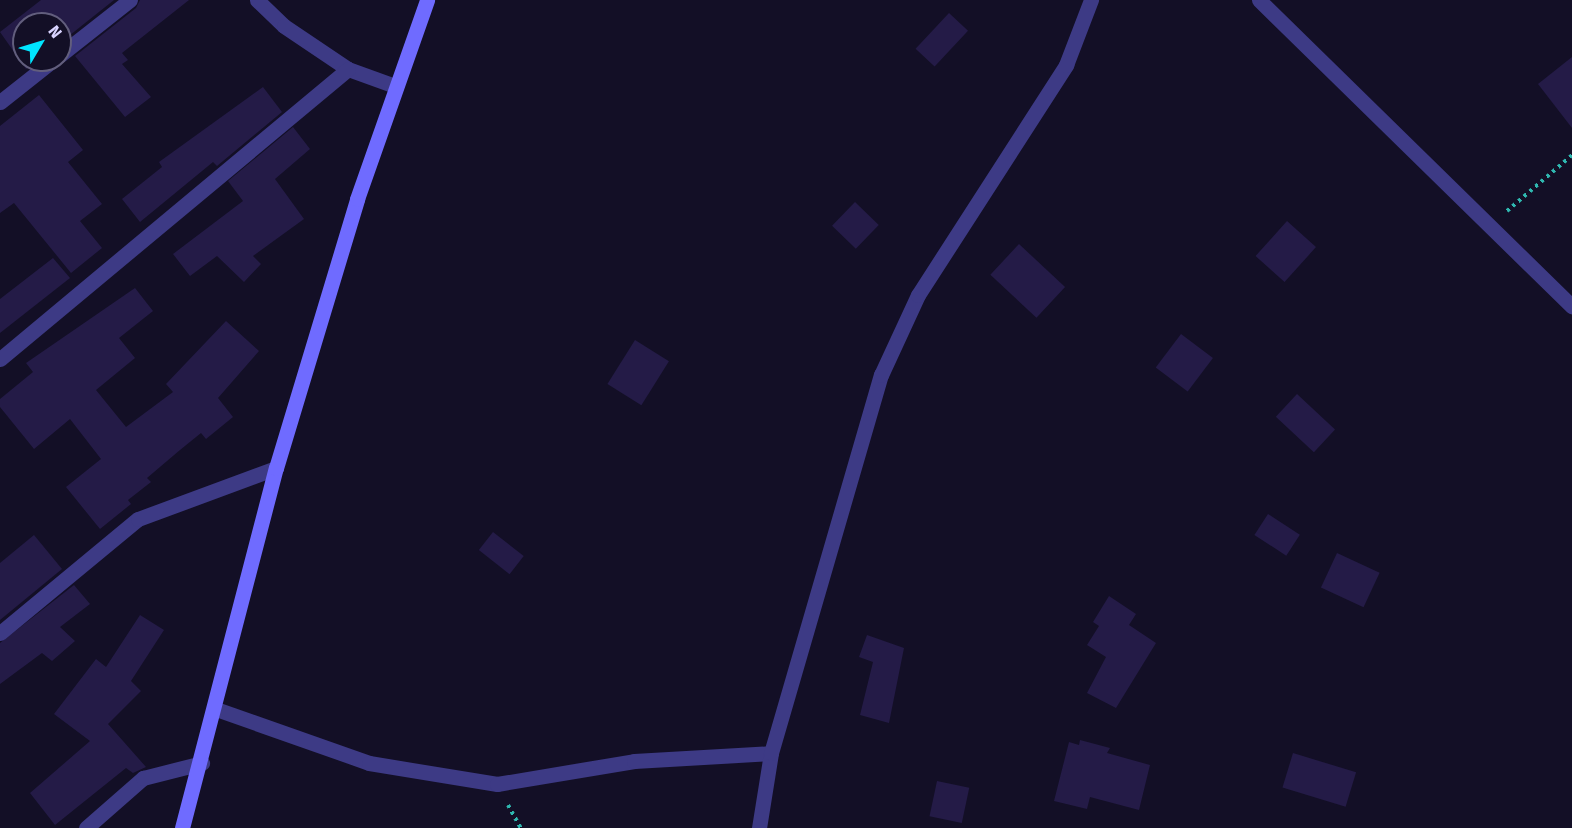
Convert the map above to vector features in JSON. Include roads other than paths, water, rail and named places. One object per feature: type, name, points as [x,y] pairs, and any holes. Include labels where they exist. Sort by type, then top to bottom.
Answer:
[{"type":"main road","points":[[182,828],[202,763],[276,468],[395,86],[427,0]]},
{"type":"street","points":[[72,46],[130,0]]},
{"type":"street","points":[[257,0],[284,26],[348,69],[395,86]]},
{"type":"street","points":[[759,828],[771,753],[882,375],[918,295],[1066,65],[1091,0]]},
{"type":"street","points":[[1259,0],[1572,307]]},
{"type":"street","points":[[0,359],[348,69]]},
{"type":"street","points":[[0,102],[38,72]]},
{"type":"street","points":[[0,633],[138,519],[276,468]]},
{"type":"street","points":[[216,709],[369,763],[497,784],[634,761],[771,753]]},
{"type":"street","points":[[86,828],[143,778],[202,763]]}]
